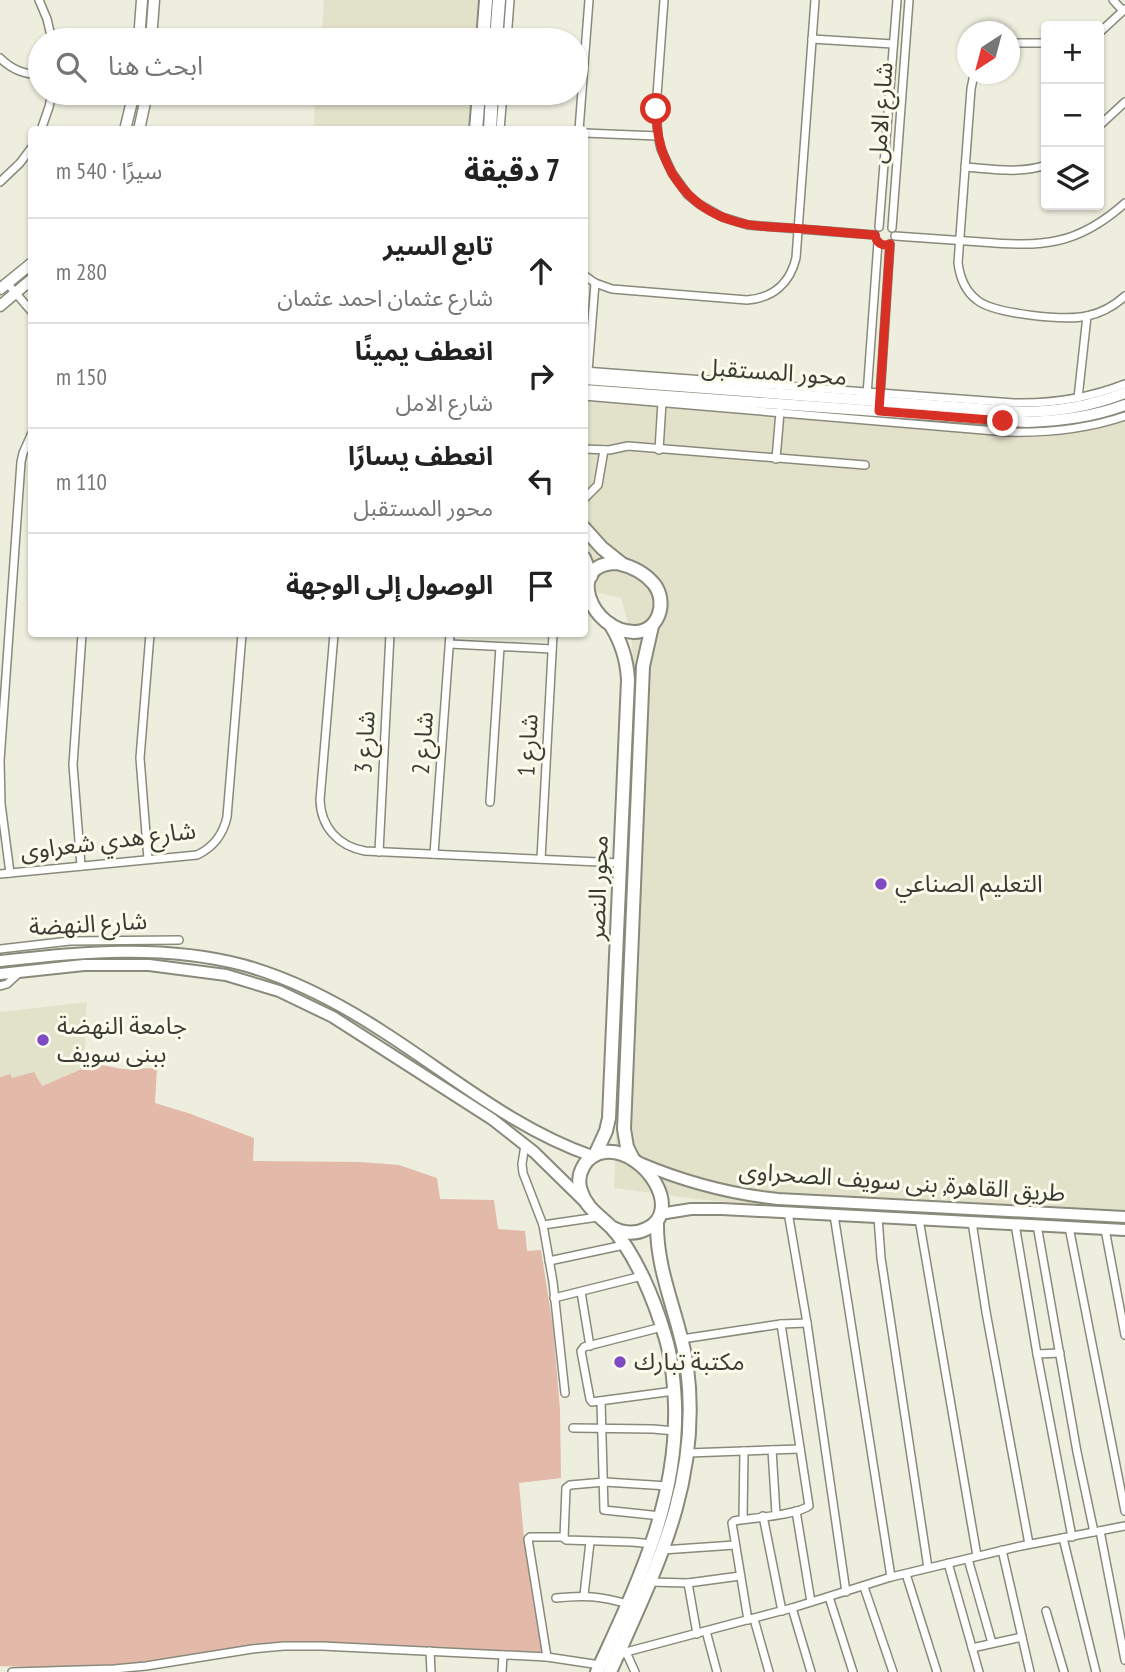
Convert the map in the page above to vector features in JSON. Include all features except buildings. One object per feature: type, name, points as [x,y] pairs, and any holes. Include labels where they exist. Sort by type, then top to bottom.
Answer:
[{"type":"highway","points":[[486,0],[491,28]]},
{"type":"highway","points":[[495,28],[499,0]]},
{"type":"highway","points":[[476,126],[478,105]]},
{"type":"highway","points":[[490,126],[491,105]]},
{"type":"highway","points":[[588,532],[602,548],[622,564],[650,580],[657,589],[660,610],[657,621],[639,632],[630,632],[610,624],[590,608],[588,579],[606,564],[622,564]]},
{"type":"highway","name":"محور النصر","points":[[594,1155],[610,1118],[627,671],[622,647],[610,624]]},
{"type":"highway","name":"محور النصر","points":[[636,1161],[627,1147],[624,1129],[643,666],[652,626]]},
{"type":"highway","points":[[602,1670],[627,1604],[658,1547],[681,1493],[688,1453],[689,1396],[682,1339],[658,1249],[661,1203],[654,1179],[647,1169],[620,1153],[594,1155],[584,1164],[579,1179],[580,1190],[588,1206],[611,1227],[622,1232],[643,1231],[659,1218]]},
{"type":"highway","points":[[602,1670],[621,1655],[649,1582],[658,1547],[675,1431],[669,1351],[662,1327],[642,1276],[611,1227]]},
{"type":"highway","points":[[650,1293],[653,1284],[666,1286]]},
{"type":"main road","points":[[108,940],[108,953]]},
{"type":"main road","points":[[0,961],[56,955],[163,953],[204,957],[281,977],[337,1004],[483,1092],[508,1116],[541,1135],[594,1155]]},
{"type":"main road","points":[[0,974],[84,965],[149,965],[226,975],[298,998],[333,1017],[492,1119],[562,1178],[588,1206]]},
{"type":"main road","name":"طريق القاهرة, بنى سويف الصحراوى","points":[[636,1161],[672,1176],[724,1191],[760,1197],[1125,1217]]},
{"type":"main road","points":[[722,1209],[724,1191]]},
{"type":"main road","name":"طريق القاهرة, بنى سويف الصحراوى","points":[[659,1218],[691,1209],[722,1209],[1125,1230]]},
{"type":"street","points":[[39,0],[49,28]]},
{"type":"street","points":[[140,28],[142,0]]},
{"type":"street","points":[[152,28],[154,0]]},
{"type":"street","points":[[497,28],[510,0]]},
{"type":"street","points":[[587,28],[589,0]]},
{"type":"street","points":[[664,0],[656,109],[657,136],[665,161],[688,195],[722,217],[748,225],[878,235],[887,226],[894,232],[960,241],[1027,245],[1053,243],[1089,230],[1111,216],[1125,202]]},
{"type":"street","points":[[588,278],[612,289],[747,300],[771,294],[788,279],[796,258],[816,0]]},
{"type":"street","name":"شارع الامل","points":[[866,401],[897,0]]},
{"type":"street","name":"شارع الامل","points":[[894,232],[909,0]]},
{"type":"street","points":[[1104,28],[1124,10],[1113,0]]},
{"type":"street","points":[[813,39],[893,44]]},
{"type":"street","points":[[1020,43],[1041,43]]},
{"type":"street","points":[[0,58],[8,66],[28,73]]},
{"type":"street","points":[[972,84],[958,263],[961,280],[971,295],[985,306],[1002,311],[1064,317],[1087,316],[1109,308],[1125,296]]},
{"type":"street","points":[[1104,121],[1125,102]]},
{"type":"street","points":[[43,126],[49,105]]},
{"type":"street","points":[[126,126],[131,105]]},
{"type":"street","points":[[140,126],[144,105]]},
{"type":"street","points":[[500,126],[502,105]]},
{"type":"street","points":[[579,126],[581,105]]},
{"type":"street","points":[[588,133],[657,136]]},
{"type":"street","points":[[2,177],[20,163],[28,152]]},
{"type":"street","points":[[965,167],[1015,170],[1041,167]]},
{"type":"street","points":[[882,408],[890,244],[894,232]]},
{"type":"street","points":[[878,235],[885,245],[890,244]]},
{"type":"street","points":[[28,266],[4,286],[15,293],[28,308]]},
{"type":"street","points":[[0,306],[28,282]]},
{"type":"street","points":[[588,351],[594,283]]},
{"type":"street","points":[[1078,398],[1087,316]]},
{"type":"street","name":"محور المستقبل","points":[[588,374],[866,401],[882,408],[1003,421],[1045,422],[1084,417],[1125,405]]},
{"type":"street","points":[[588,396],[650,398],[662,402],[780,412],[1046,403],[1078,398],[1125,384]]},
{"type":"street","name":"محور المستقبل","points":[[588,390],[650,398],[866,401]]},
{"type":"street","name":"محور المستقبل","points":[[882,408],[1042,411],[1083,406],[1125,393]]},
{"type":"street","points":[[866,401],[882,408],[1032,432],[1081,428],[1125,416]]},
{"type":"street","points":[[659,450],[662,402]]},
{"type":"street","points":[[776,459],[780,412]]},
{"type":"street","points":[[10,873],[1,789],[1,747],[21,462],[28,442]]},
{"type":"street","points":[[588,449],[614,450],[628,446],[865,465]]},
{"type":"street","points":[[588,495],[598,485],[604,450]]},
{"type":"street","points":[[81,866],[73,765],[82,637]]},
{"type":"street","points":[[148,859],[140,758],[150,637]]},
{"type":"street","name":"شارع هدي شعراوى","points":[[0,874],[197,855],[215,843],[223,831],[227,817],[242,637]]},
{"type":"street","points":[[334,637],[320,800],[330,831],[340,841],[358,850],[379,852],[620,863]]},
{"type":"street","name":"شارع 3","points":[[379,852],[390,637]]},
{"type":"street","name":"شارع 2","points":[[434,854],[450,637]]},
{"type":"street","name":"شارع 1","points":[[541,859],[553,637]]},
{"type":"street","points":[[450,644],[552,649]]},
{"type":"street","points":[[490,802],[500,647]]},
{"type":"street","name":"شارع النهضة","points":[[0,949],[70,941],[179,940]]},
{"type":"street","points":[[0,986],[7,984],[20,972]]},
{"type":"street","points":[[525,1145],[523,1173],[543,1225],[565,1393]]},
{"type":"street","points":[[788,1212],[846,1592]]},
{"type":"street","points":[[834,1215],[891,1577]]},
{"type":"street","points":[[543,1225],[598,1217]]},
{"type":"street","points":[[878,1217],[881,1258],[928,1568]]},
{"type":"street","points":[[919,1219],[977,1556]]},
{"type":"street","points":[[972,1222],[1029,1544]]},
{"type":"street","points":[[1015,1224],[1072,1536]]},
{"type":"street","points":[[1037,1225],[1077,1452],[1125,1660]]},
{"type":"street","points":[[1069,1227],[1125,1511]]},
{"type":"street","points":[[1105,1229],[1125,1335]]},
{"type":"street","points":[[549,1261],[624,1245]]},
{"type":"street","points":[[554,1298],[642,1276]]},
{"type":"street","points":[[581,1292],[590,1346]]},
{"type":"street","points":[[682,1339],[781,1324],[807,1323]]},
{"type":"street","points":[[769,1672],[751,1620],[740,1576],[732,1523],[809,1506],[781,1324]]},
{"type":"street","points":[[662,1327],[581,1349],[590,1399],[592,1402],[674,1391]]},
{"type":"street","points":[[1037,1354],[1060,1353]]},
{"type":"street","points":[[601,1401],[605,1511],[662,1516]]},
{"type":"street","points":[[573,1428],[675,1431]]},
{"type":"street","points":[[688,1453],[800,1449]]},
{"type":"street","points":[[772,1450],[776,1514]]},
{"type":"street","points":[[743,1519],[744,1451]]},
{"type":"street","points":[[668,1486],[605,1482],[567,1486],[564,1537],[568,1542],[632,1542],[658,1547],[735,1545]]},
{"type":"street","points":[[796,1511],[811,1602]]},
{"type":"street","points":[[763,1516],[782,1611]]},
{"type":"street","points":[[635,1672],[621,1655],[751,1620],[891,1577],[1029,1544],[1125,1527]]},
{"type":"street","points":[[547,1657],[528,1539],[564,1537]]},
{"type":"street","points":[[1063,1538],[1096,1672]]},
{"type":"street","points":[[584,1595],[590,1542]]},
{"type":"street","points":[[1002,1550],[1030,1672]]},
{"type":"street","points":[[968,1559],[992,1643]]},
{"type":"street","points":[[948,1563],[979,1672]]},
{"type":"street","points":[[906,1574],[937,1672]]},
{"type":"street","points":[[649,1582],[688,1583],[740,1576]]},
{"type":"street","points":[[688,1583],[697,1634]]},
{"type":"street","points":[[864,1587],[893,1672]]},
{"type":"street","points":[[556,1598],[584,1595],[627,1604]]},
{"type":"street","points":[[829,1597],[853,1672]]},
{"type":"street","points":[[792,1608],[811,1672]]},
{"type":"street","points":[[1046,1611],[1064,1672]]},
{"type":"street","points":[[706,1632],[717,1672]]},
{"type":"street","points":[[972,1648],[1022,1637]]},
{"type":"street","points":[[12,1672],[114,1669],[284,1646],[547,1657],[602,1670]]},
{"type":"street","points":[[430,1651],[431,1672]]},
{"type":"street","points":[[502,1672],[503,1655]]},
{"type":"shaded area","points":[[324,0],[492,0],[491,28],[322,28]]},
{"type":"shaded area","points":[[315,105],[485,105],[483,126],[313,126]]},
{"type":"shaded area","points":[[588,384],[1003,417],[1047,417],[1076,413],[1106,407],[1125,399],[1125,1225],[766,1206],[614,1188],[635,681],[631,635],[621,598],[588,591]]},
{"type":"shaded area","name":"جامعة النهضة ببنى سويف","points":[[87,1002],[84,1068],[41,1086],[12,1078],[9,1074],[0,1077],[0,1012]]},
{"type":"shaded area","points":[[102,1065],[122,1069],[157,1068],[155,1103],[254,1138],[253,1161],[399,1165],[437,1178],[440,1199],[494,1200],[498,1229],[525,1231],[527,1251],[541,1250],[553,1327],[560,1410],[561,1478],[519,1483],[525,1549],[542,1647],[540,1656],[284,1642],[233,1648],[174,1660],[112,1666],[0,1666],[0,1077],[10,1074],[12,1078],[34,1072],[42,1086],[84,1068]]},
{"type":"place","name":"التعليم الصناعي","points":[[881,884]]},
{"type":"place","name":"جامعة النهضة ببنى سويف","points":[[43,1040]]},
{"type":"place","name":"مكتبة تبارك","points":[[620,1362]]},
{"type":"route","points":[[656,109],[657,136],[665,161],[688,195],[710,211],[748,225],[875,235],[880,244],[890,244],[879,411],[1003,421]]}]
